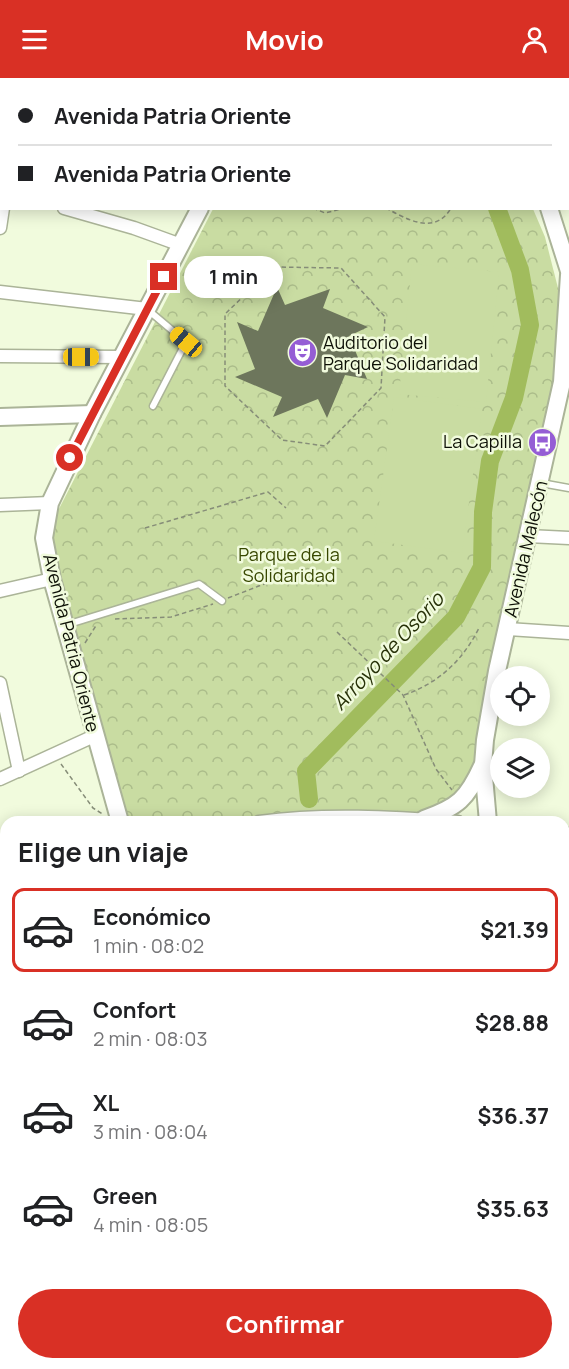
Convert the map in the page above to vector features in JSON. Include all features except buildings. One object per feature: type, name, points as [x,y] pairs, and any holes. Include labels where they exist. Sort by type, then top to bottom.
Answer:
[{"type":"street","points":[[0,228],[1,210]]},
{"type":"street","points":[[71,210],[134,228],[181,245]]},
{"type":"street","name":"Avenida Patria Oriente","points":[[113,816],[66,625],[52,579],[44,538],[50,503],[92,414],[199,210]]},
{"type":"street","name":"Avenida Malecón","points":[[487,816],[483,765],[485,740],[507,629],[562,382],[569,273],[550,210]]},
{"type":"street","points":[[0,292],[147,309]]},
{"type":"street","points":[[0,356],[122,357]]},
{"type":"street","points":[[0,417],[92,414]]},
{"type":"street","points":[[0,505],[50,503]]},
{"type":"street","points":[[528,536],[569,538]]},
{"type":"street","points":[[0,591],[52,579]]},
{"type":"street","points":[[507,629],[569,633]]},
{"type":"street","points":[[0,683],[20,771]]},
{"type":"street","points":[[0,779],[94,736]]},
{"type":"street","points":[[431,816],[461,802],[483,765]]},
{"type":"lane","points":[[147,309],[186,342],[153,406]]},
{"type":"lane","points":[[540,483],[569,488]]},
{"type":"lane","points":[[66,625],[199,584],[222,601]]},
{"type":"path","points":[[318,210],[325,213],[337,210]]},
{"type":"path","points":[[390,210],[414,223],[424,224],[441,219],[449,210]]},
{"type":"path","points":[[274,267],[341,268],[385,317],[381,388],[325,446],[282,440],[225,386],[225,314],[274,267]]},
{"type":"path","points":[[145,528],[268,492],[286,508]]},
{"type":"path","points":[[112,619],[171,617],[222,601],[290,574]]},
{"type":"path","points":[[74,658],[101,620]]},
{"type":"path","points":[[403,695],[424,688],[464,656],[479,628]]},
{"type":"path","points":[[338,632],[403,695],[436,769],[461,802]]},
{"type":"path","points":[[54,756],[93,808],[107,816]]},
{"type":"green space","name":"Parque de la Solidaridad","points":[[212,210],[533,210],[545,237],[558,288],[564,362],[503,666],[490,666],[491,726],[483,765],[461,802],[421,816],[118,816],[44,538]]},
{"type":"green space","points":[[412,264],[499,272],[486,402],[399,394]]},
{"type":"green space","points":[[394,397],[482,409],[462,553],[374,541]]},
{"type":"waterway","name":"Arroyo de Osorio","points":[[309,799],[306,771],[456,617],[482,567],[483,512],[490,461],[514,398],[530,325],[520,270],[498,210]]},
{"type":"place","name":"Auditorio del Parque Solidaridad","points":[[302,353]]},
{"type":"place","name":"La Capilla","points":[[543,442]]},
{"type":"route","points":[[70,458],[164,277]]}]
